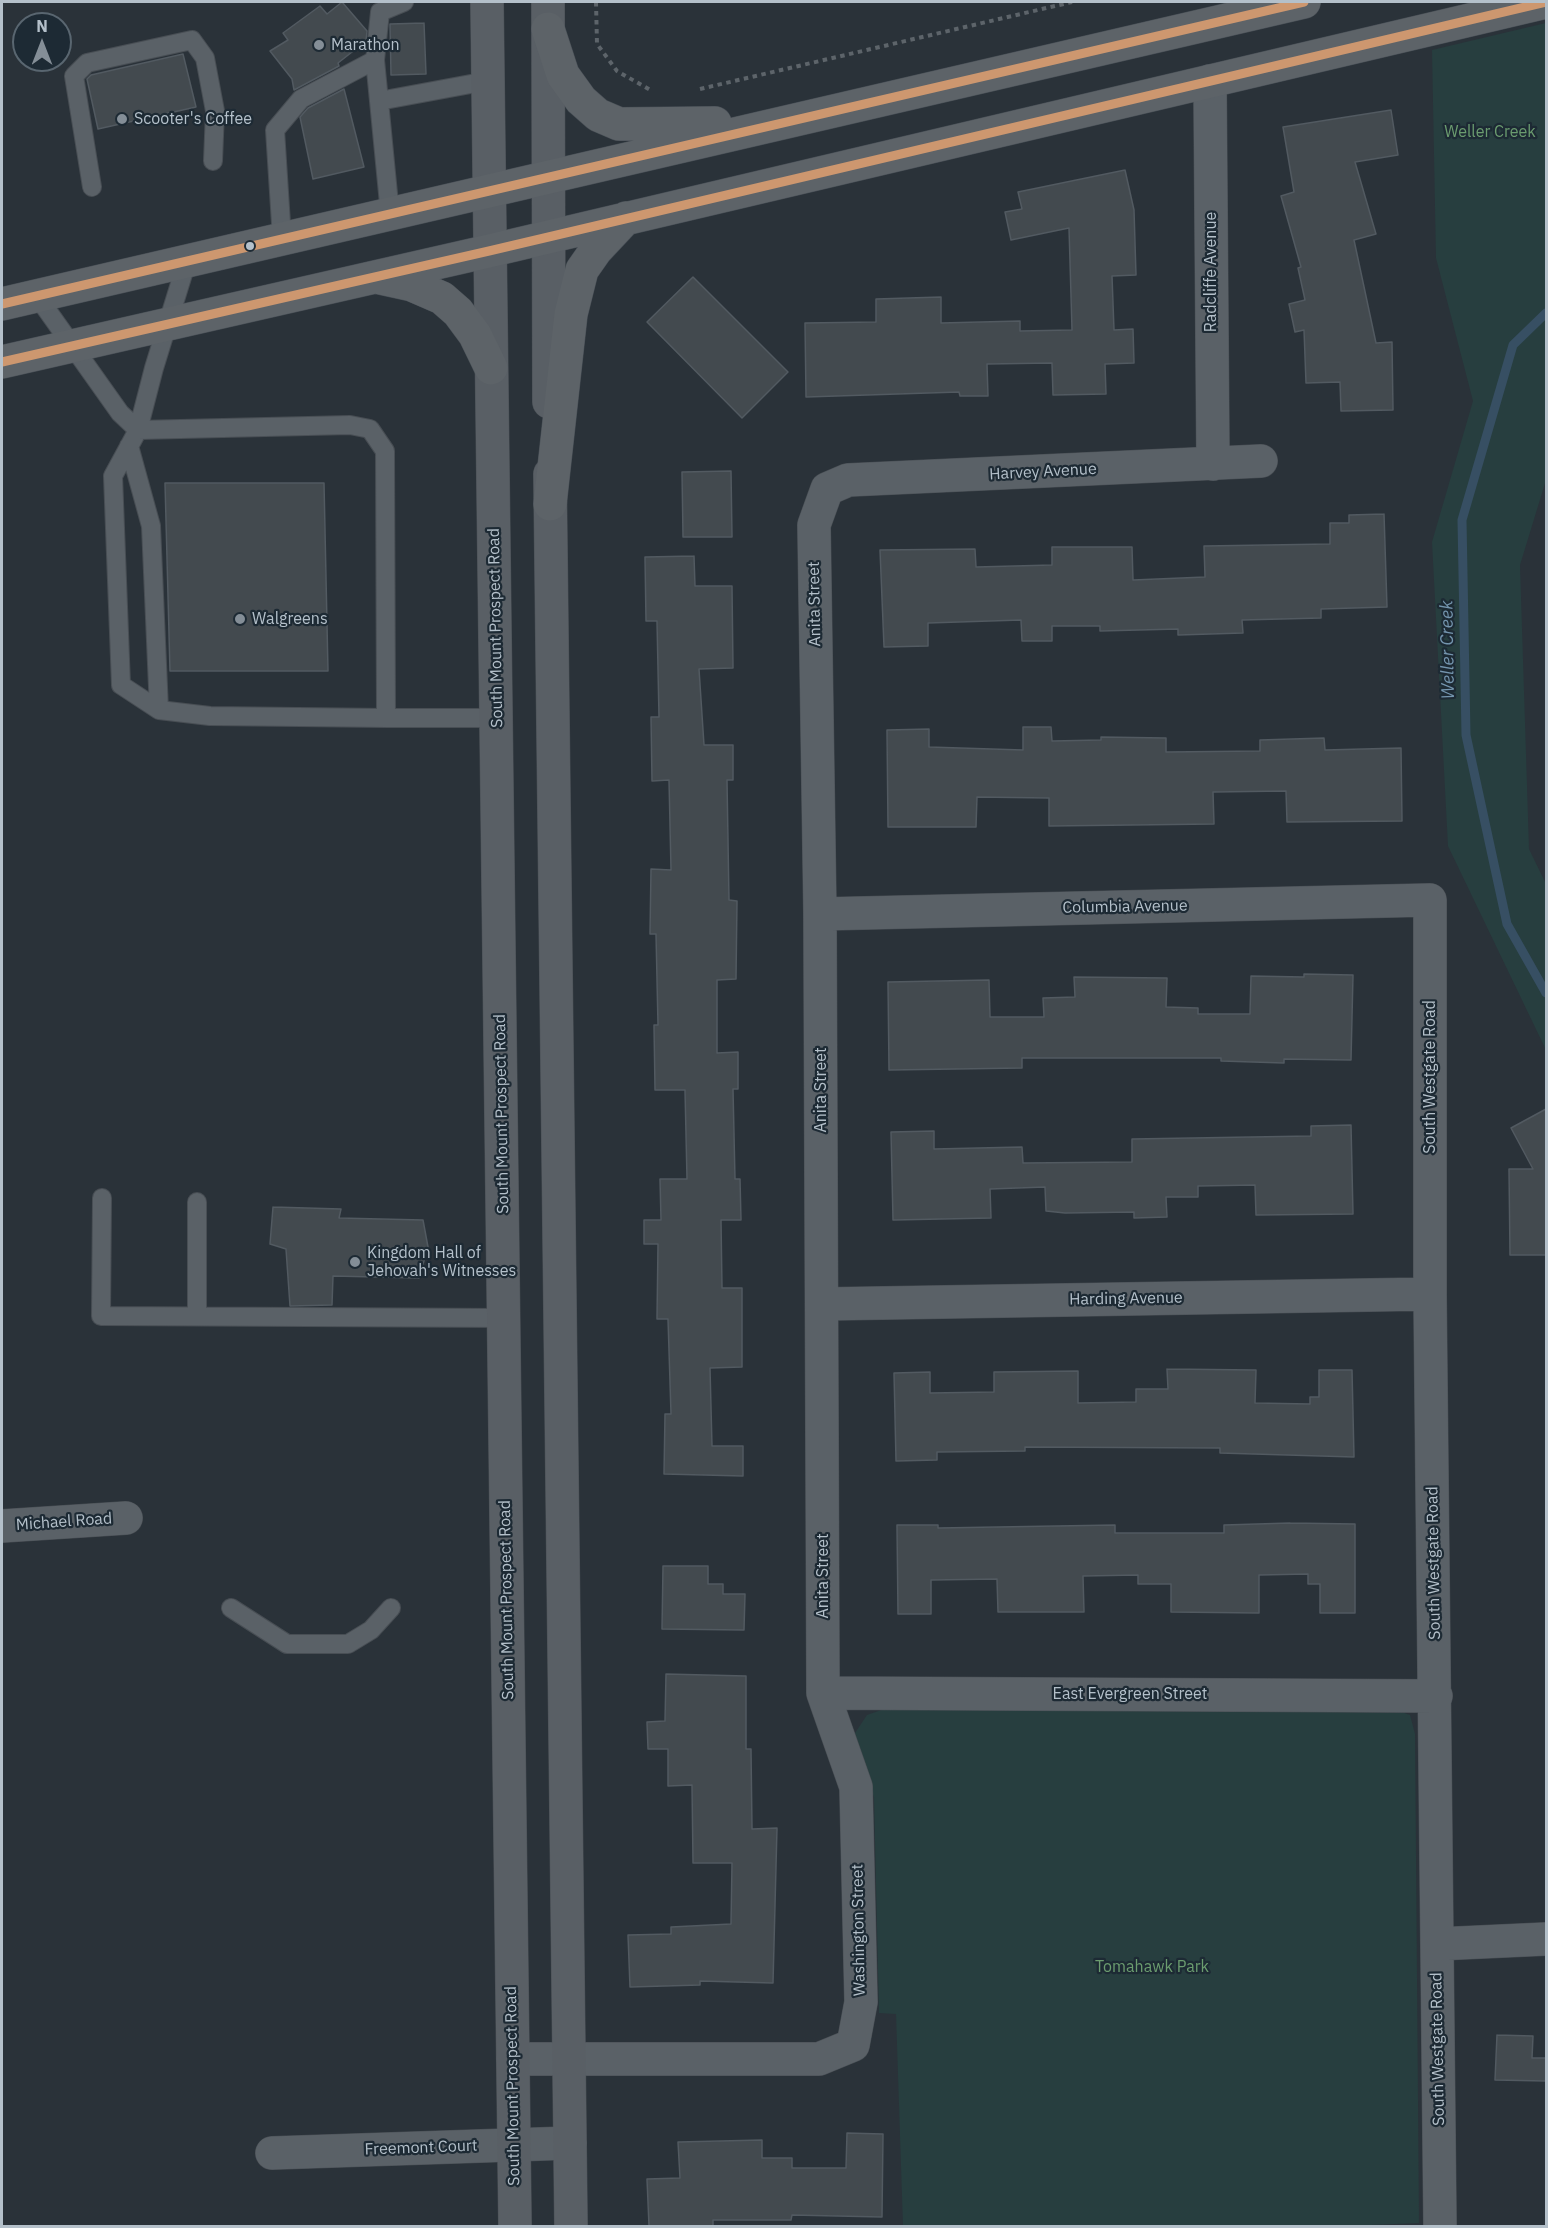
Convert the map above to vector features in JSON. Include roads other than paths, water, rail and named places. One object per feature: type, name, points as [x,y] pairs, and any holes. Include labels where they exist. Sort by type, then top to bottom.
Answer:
[{"type":"main road","name":"South Mount Prospect Road","points":[[487,2],[515,2226]]},
{"type":"main road","points":[[2,304],[1304,2]]},
{"type":"main road","points":[[2,362],[489,251],[1546,2]]},
{"type":"main road","points":[[548,15],[563,75],[581,100],[598,115],[619,124],[783,122]]},
{"type":"main road","points":[[548,15],[551,236],[550,504],[571,2226]]},
{"type":"main road","points":[[550,504],[571,314],[582,270],[596,250],[626,218]]},
{"type":"main road","points":[[375,277],[412,285],[442,298],[466,323],[491,368]]},
{"type":"street","name":"Radcliffe Avenue","points":[[1210,81],[1213,464]]},
{"type":"street","name":"Harvey Avenue","points":[[827,489],[848,480],[1261,461]]},
{"type":"street","name":"Anita Street","points":[[823,1693],[820,914],[814,525],[827,489]]},
{"type":"street","name":"Columbia Avenue","points":[[820,914],[1430,900]]},
{"type":"street","name":"South Westgate Road","points":[[1430,900],[1430,1294],[1440,2226]]},
{"type":"street","name":"Harding Avenue","points":[[822,1304],[1430,1294]]},
{"type":"street","name":"Michael Road","points":[[2,1526],[126,1518]]},
{"type":"street","name":"Washington Street","points":[[513,2059],[819,2059],[853,2045],[861,2002],[856,1787],[823,1693]]},
{"type":"street","name":"East Evergreen Street","points":[[823,1693],[1436,1696]]},
{"type":"street","points":[[1437,1944],[1546,1939]]},
{"type":"street","name":"Freemont Court","points":[[272,2153],[570,2143]]},
{"type":"lane","points":[[390,214],[375,60],[380,12],[404,2]]},
{"type":"lane","points":[[92,187],[74,76],[87,63],[192,40],[205,58],[215,111],[213,160]]},
{"type":"lane","points":[[282,239],[275,130],[301,99],[375,60]]},
{"type":"lane","points":[[379,101],[487,81]]},
{"type":"lane","points":[[187,261],[134,438],[113,476],[122,685],[159,710],[210,716],[497,718]]},
{"type":"lane","points":[[37,296],[120,413],[134,438],[150,526],[159,710]]},
{"type":"lane","points":[[134,438],[350,426],[370,429],[385,451],[386,718]]},
{"type":"lane","points":[[102,1198],[101,1316],[504,1318]]},
{"type":"lane","points":[[197,1202],[198,1316]]},
{"type":"lane","points":[[231,1608],[287,1644],[348,1644],[371,1630],[391,1608]]},
{"type":"waterway","name":"Weller Creek","points":[[1546,313],[1513,345],[1462,520],[1466,735],[1507,924],[1546,993]]},
{"type":"place","name":"Marathon","points":[[319,45]]},
{"type":"place","name":"Scooter's Coffee","points":[[122,119]]},
{"type":"place","name":"Walgreens","points":[[240,619]]},
{"type":"place","name":"Kingdom Hall of Jehovah's Witnesses","points":[[355,1262]]},
{"type":"park label","name":"Tomahawk Park","points":[[1152,1967]]}]
